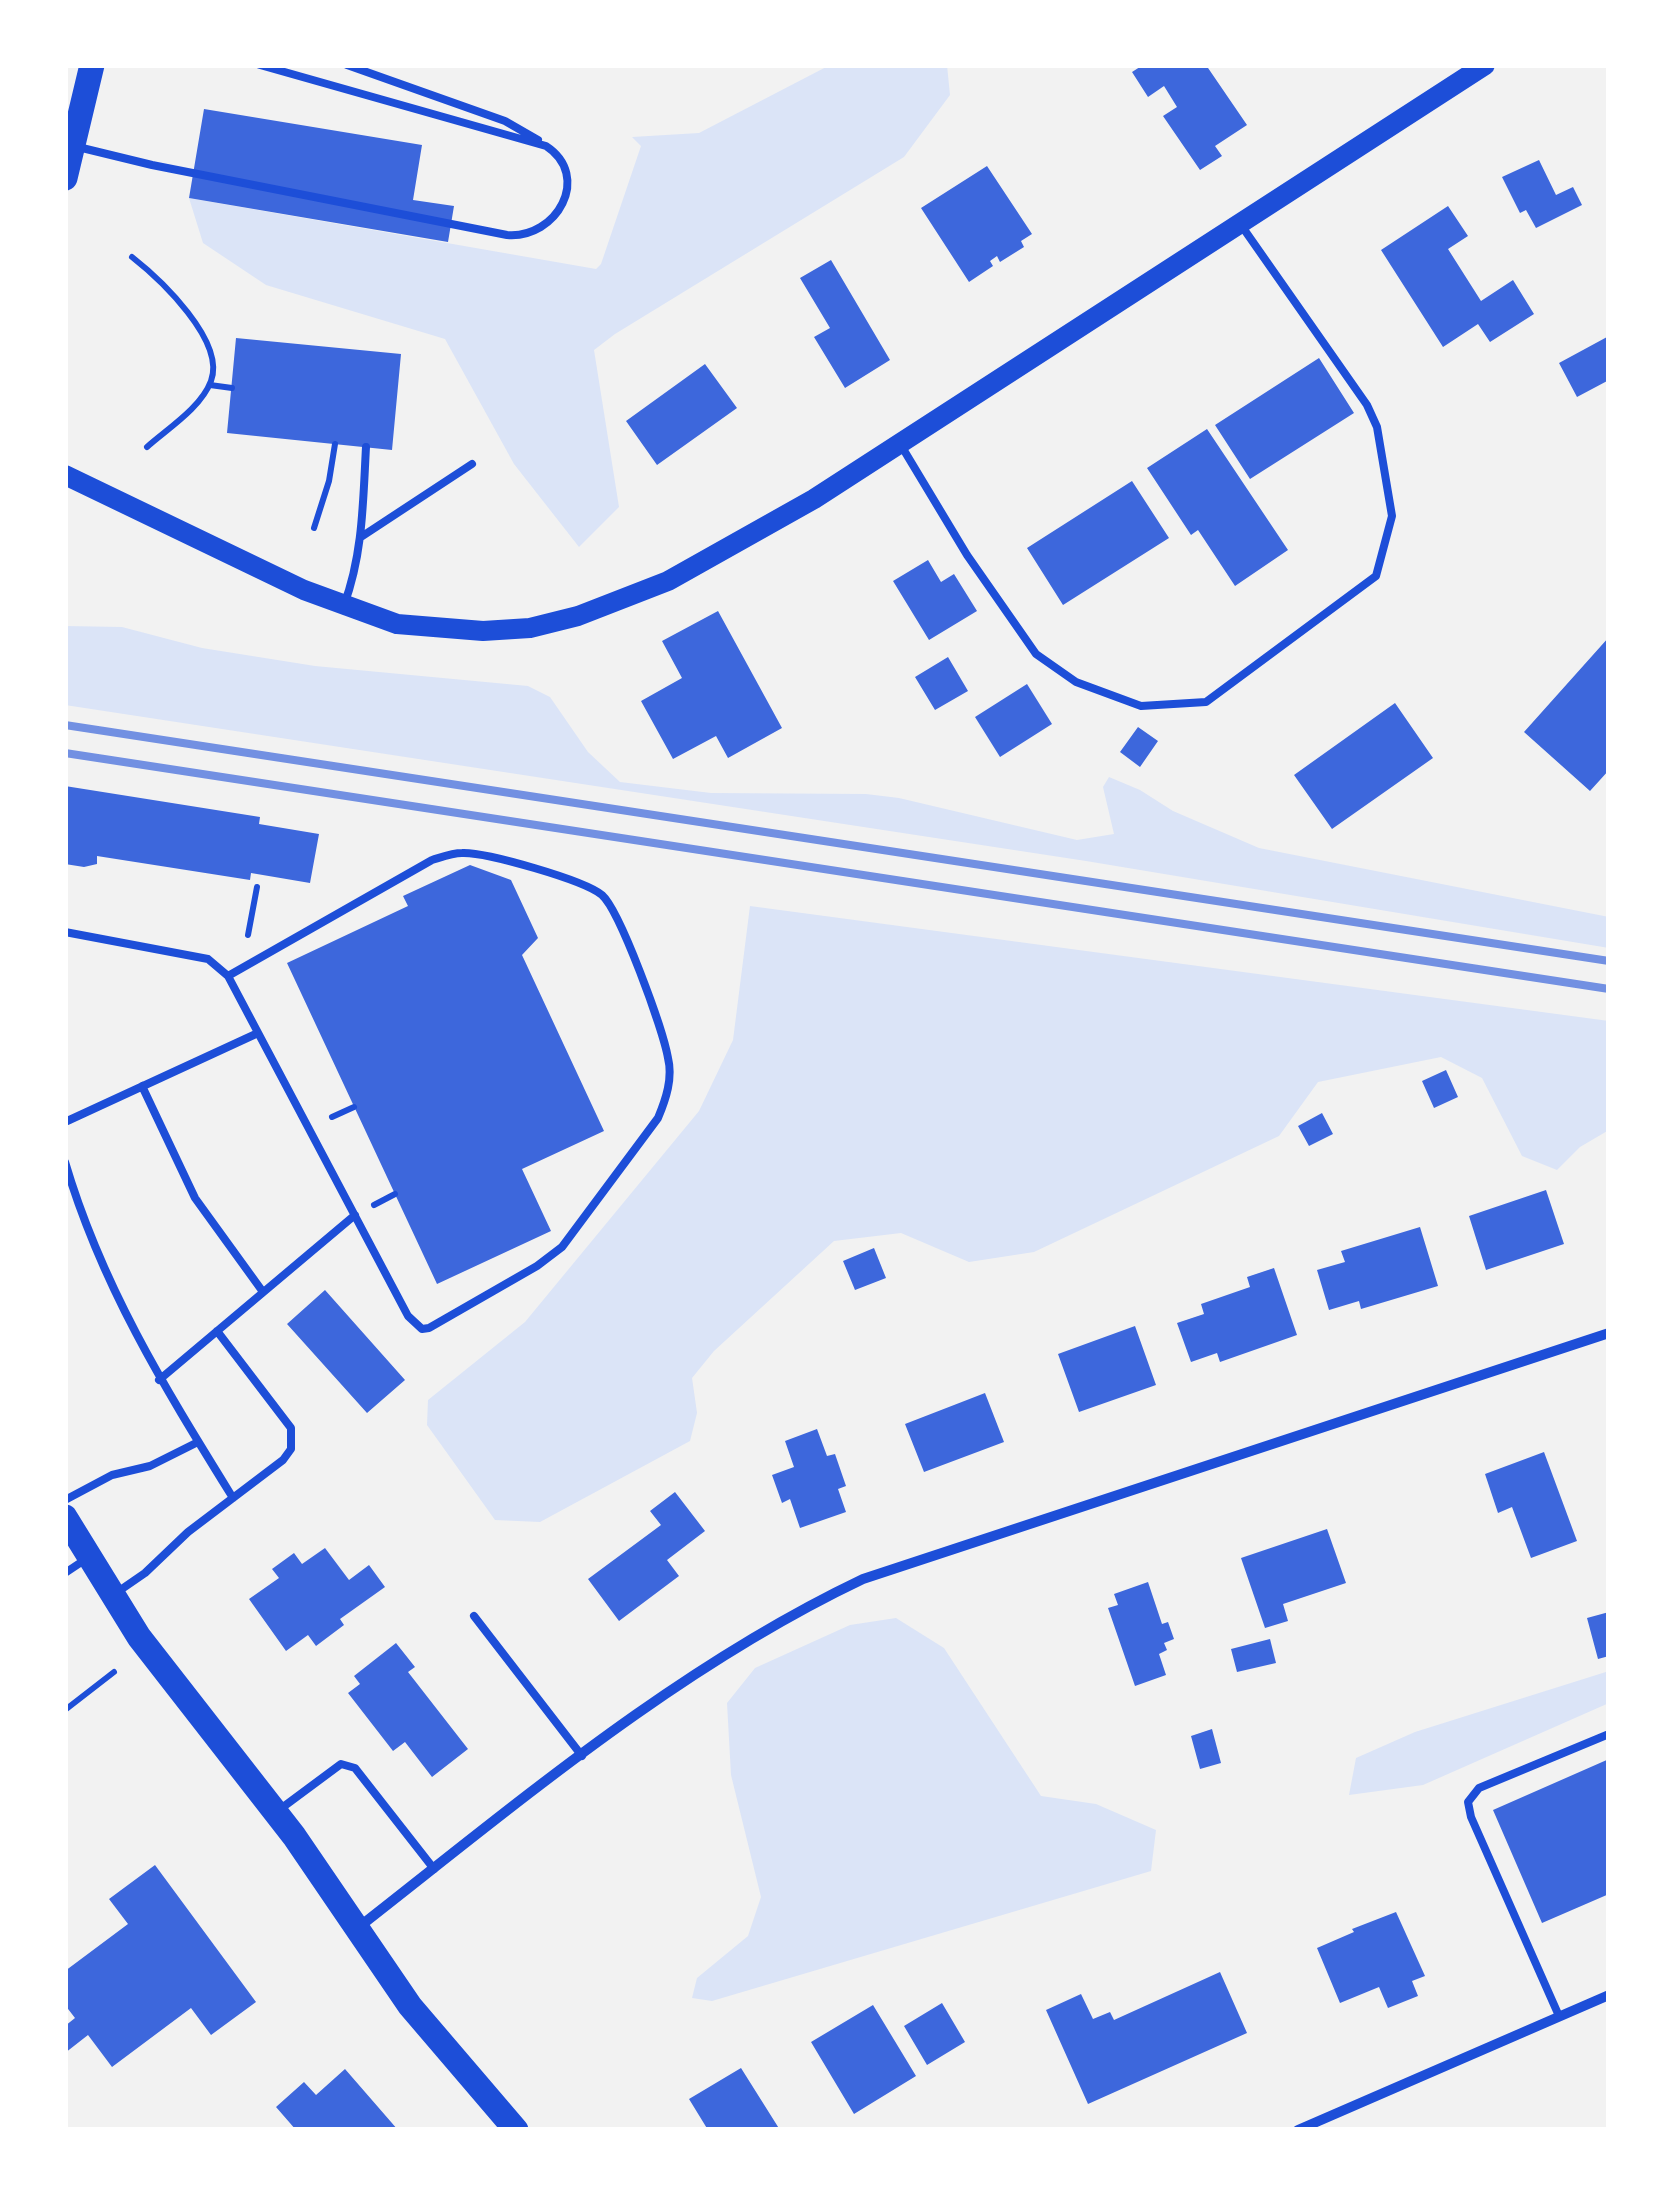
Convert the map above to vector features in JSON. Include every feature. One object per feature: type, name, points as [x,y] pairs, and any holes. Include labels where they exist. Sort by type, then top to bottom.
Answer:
[{"type":"main road","points":[[68,160],[92,65]]},
{"type":"main road","points":[[65,475],[304,590],[398,624],[483,631],[530,628],[578,616],[668,581],[726,550],[899,444],[1485,65]]},
{"type":"main road","points":[[65,1517],[139,1637],[276,1812],[410,2006],[516,2130]]},
{"type":"street","points":[[357,1928],[661,1694],[806,1606],[864,1579],[1609,1333]]},
{"type":"street","points":[[1298,2130],[1609,1995]]},
{"type":"lane","points":[[260,65],[546,146]]},
{"type":"lane","points":[[68,160],[152,165],[522,236],[547,225],[559,211],[568,179],[563,162],[546,146],[505,121],[347,65]]},
{"type":"lane","points":[[899,444],[967,555],[1036,654],[1076,682],[1140,706],[1206,702],[1376,576],[1392,516],[1377,427],[1367,405],[1241,224]]},
{"type":"lane","points":[[343,606],[356,572],[366,447]]},
{"type":"lane","points":[[361,537],[472,464]]},
{"type":"lane","points":[[65,932],[208,959],[228,976],[408,1316],[422,1329],[537,1266],[562,1247],[658,1118],[666,1098],[669,1059],[622,924],[606,899],[583,882],[461,853],[432,860],[228,976]]},
{"type":"lane","points":[[65,1122],[258,1033]]},
{"type":"lane","points":[[142,1086],[195,1198],[263,1292]]},
{"type":"lane","points":[[65,1162],[95,1253],[122,1313],[233,1498]]},
{"type":"lane","points":[[160,1380],[354,1215]]},
{"type":"lane","points":[[112,1596],[146,1573],[188,1532],[283,1460],[291,1449],[291,1428],[216,1331]]},
{"type":"lane","points":[[65,1500],[112,1475],[150,1466],[198,1442]]},
{"type":"lane","points":[[65,1574],[90,1557]]},
{"type":"lane","points":[[474,1616],[582,1756]]},
{"type":"lane","points":[[1559,2016],[1470,1817],[1468,1802],[1478,1788],[1609,1734]]},
{"type":"lane","points":[[276,1812],[341,1764],[349,1764],[434,1869]]},
{"type":"path","points":[[132,257],[176,298],[198,327],[212,356],[214,370],[210,385],[193,406],[147,447]]},
{"type":"path","points":[[210,385],[232,388]]},
{"type":"path","points":[[314,528],[330,481],[335,444]]},
{"type":"path","points":[[242,968],[257,887]]},
{"type":"path","points":[[65,1710],[114,1672]]},
{"type":"shaded area","points":[[830,65],[947,65],[950,95],[904,157],[594,350],[619,507],[579,547],[514,464],[445,339],[266,285],[203,243],[189,198],[596,269],[641,146],[632,137],[699,133]]},
{"type":"shaded area","points":[[65,626],[122,627],[202,648],[315,666],[528,686],[550,697],[588,752],[620,782],[711,793],[866,794],[899,798],[1077,840],[1114,834],[1103,787],[1109,777],[1140,790],[1173,811],[1259,848],[1609,917],[1609,948],[1086,861],[65,705]]},
{"type":"shaded area","points":[[750,906],[1609,1021],[1609,1130],[1580,1147],[1557,1170],[1522,1156],[1482,1078],[1441,1057],[1318,1082],[1279,1136],[1034,1252],[969,1262],[901,1233],[834,1241],[714,1351],[692,1378],[697,1413],[690,1441],[540,1522],[495,1520],[427,1425],[428,1400],[525,1322],[699,1111],[733,1040]]},
{"type":"shaded area","points":[[896,1618],[944,1648],[1041,1796],[1096,1804],[1156,1830],[1151,1871],[712,2001],[692,1998],[697,1978],[748,1936],[761,1897],[731,1775],[727,1703],[755,1668],[850,1625]]},
{"type":"shaded area","points":[[1609,1671],[1609,1703],[1423,1785],[1349,1795],[1356,1758],[1415,1732]]},
{"type":"building","points":[[1143,65],[1206,65],[1247,125],[1215,146],[1222,156],[1200,170],[1163,116],[1177,107],[1164,86],[1148,97],[1132,72]]},
{"type":"building","points":[[204,109],[422,145],[413,200],[454,206],[448,242],[189,198]]},
{"type":"building","points":[[1539,160],[1556,195],[1573,187],[1582,205],[1536,228],[1526,210],[1520,213],[1502,177]]},
{"type":"building","points":[[987,166],[1032,234],[1021,241],[1024,247],[1000,262],[997,256],[990,261],[993,266],[969,282],[921,208]]},
{"type":"building","points":[[1448,206],[1468,236],[1448,249],[1481,301],[1513,280],[1534,314],[1490,342],[1478,324],[1443,347],[1381,250]]},
{"type":"building","points":[[831,260],[890,360],[845,388],[814,337],[830,328],[800,278]]},
{"type":"building","points":[[1607,337],[1609,380],[1577,397],[1559,363]]},
{"type":"building","points":[[236,338],[401,354],[392,450],[227,433]]},
{"type":"building","points":[[1319,358],[1354,413],[1250,479],[1215,425]]},
{"type":"building","points":[[705,364],[737,408],[657,465],[626,421]]},
{"type":"building","points":[[1207,429],[1288,550],[1235,586],[1198,530],[1191,535],[1147,468]]},
{"type":"building","points":[[1132,481],[1169,538],[1063,605],[1027,548]]},
{"type":"building","points":[[928,560],[941,582],[954,574],[977,611],[929,640],[893,581]]},
{"type":"building","points":[[718,611],[782,728],[728,758],[716,736],[673,759],[641,701],[682,678],[662,641]]},
{"type":"building","points":[[1609,637],[1609,770],[1590,791],[1524,732]]},
{"type":"building","points":[[948,657],[968,691],[935,710],[915,677]]},
{"type":"building","points":[[1027,684],[1052,724],[1000,757],[975,717]]},
{"type":"building","points":[[1395,703],[1433,758],[1332,829],[1294,775]]},
{"type":"building","points":[[1138,727],[1158,741],[1140,767],[1120,752]]},
{"type":"building","points":[[65,786],[260,817],[259,824],[319,834],[310,883],[251,873],[250,880],[97,856],[97,864],[65,864]]},
{"type":"building","points":[[470,865],[511,880],[538,938],[522,955],[604,1131],[522,1169],[551,1231],[437,1284],[287,963],[408,906],[403,896]]},
{"type":"building","points":[[1446,1070],[1458,1097],[1434,1108],[1422,1081]]},
{"type":"building","points":[[1322,1113],[1333,1134],[1309,1146],[1298,1126]]},
{"type":"building","points":[[1546,1190],[1564,1244],[1486,1270],[1469,1216]]},
{"type":"building","points":[[1420,1227],[1438,1286],[1361,1309],[1359,1301],[1329,1310],[1317,1270],[1345,1262],[1341,1251]]},
{"type":"building","points":[[874,1248],[886,1278],[855,1290],[843,1261]]},
{"type":"building","points":[[1274,1268],[1297,1335],[1220,1362],[1217,1353],[1191,1362],[1177,1323],[1204,1314],[1201,1304],[1250,1287],[1247,1277]]},
{"type":"building","points":[[325,1290],[405,1380],[367,1413],[287,1324]]},
{"type":"building","points":[[1135,1326],[1156,1385],[1079,1412],[1058,1354]]},
{"type":"building","points":[[985,1393],[1004,1442],[924,1472],[905,1424]]},
{"type":"building","points":[[817,1429],[827,1456],[835,1454],[846,1486],[838,1489],[846,1512],[800,1528],[790,1499],[782,1503],[772,1475],[794,1467],[785,1441]]},
{"type":"building","points":[[1544,1452],[1577,1541],[1531,1558],[1512,1507],[1498,1513],[1485,1474]]},
{"type":"building","points":[[675,1492],[705,1531],[667,1560],[679,1576],[619,1621],[588,1579],[661,1525],[650,1511]]},
{"type":"building","points":[[1327,1529],[1346,1583],[1283,1604],[1288,1621],[1265,1628],[1241,1558]]},
{"type":"building","points":[[325,1548],[349,1580],[369,1565],[385,1587],[340,1619],[344,1625],[316,1646],[308,1635],[286,1651],[249,1599],[279,1578],[272,1569],[294,1553],[302,1564]]},
{"type":"building","points":[[1148,1582],[1162,1624],[1168,1622],[1174,1639],[1164,1643],[1167,1650],[1159,1654],[1166,1675],[1135,1686],[1108,1608],[1118,1605],[1114,1594]]},
{"type":"building","points":[[1609,1612],[1609,1656],[1598,1659],[1587,1618]]},
{"type":"building","points":[[1270,1639],[1276,1663],[1237,1672],[1231,1649]]},
{"type":"building","points":[[396,1643],[415,1667],[408,1672],[468,1749],[432,1777],[405,1742],[393,1751],[348,1693],[360,1684],[354,1676]]},
{"type":"building","points":[[1212,1729],[1221,1763],[1200,1769],[1191,1736]]},
{"type":"building","points":[[1609,1759],[1609,1894],[1542,1923],[1493,1810]]},
{"type":"building","points":[[155,1865],[256,2002],[211,2035],[191,2008],[112,2067],[88,2035],[65,2053],[65,2026],[75,2018],[65,2005],[65,1971],[128,1924],[109,1899]]},
{"type":"building","points":[[1396,1912],[1425,1976],[1412,1981],[1418,1996],[1388,2008],[1379,1987],[1340,2003],[1317,1948]]},
{"type":"building","points":[[1220,1972],[1247,2033],[1088,2104],[1046,2010],[1081,1994],[1093,2019],[1110,2012],[1114,2020]]},
{"type":"building","points":[[942,2003],[965,2042],[927,2065],[904,2026]]},
{"type":"building","points":[[873,2005],[916,2076],[854,2114],[811,2042]]},
{"type":"building","points":[[741,2068],[780,2130],[708,2130],[689,2099]]},
{"type":"building","points":[[345,2069],[398,2130],[296,2130],[276,2107],[304,2082],[316,2095]]},
{"type":"railway","points":[[65,725],[1609,961]]},
{"type":"railway","points":[[65,753],[1609,989]]}]
